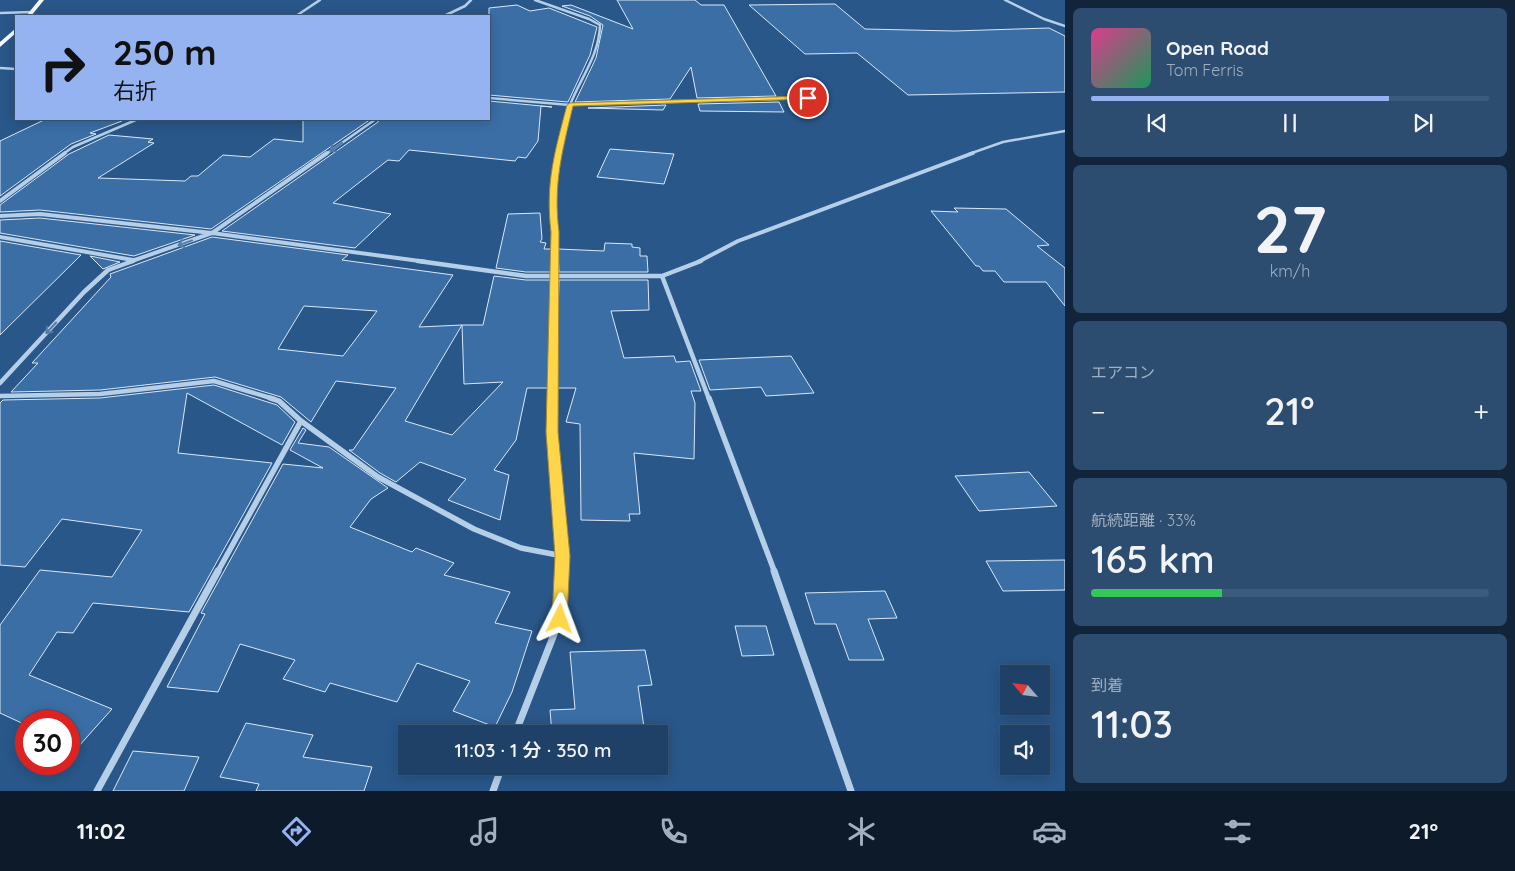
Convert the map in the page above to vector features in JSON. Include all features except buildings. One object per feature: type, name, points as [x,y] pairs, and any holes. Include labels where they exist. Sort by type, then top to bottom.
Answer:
[{"type":"main road","points":[[30,14],[42,0]]},
{"type":"main road","points":[[0,45],[15,31]]},
{"type":"street","points":[[297,15],[320,0]]},
{"type":"street","points":[[445,15],[465,7],[471,0]]},
{"type":"street","points":[[519,725],[560,619],[562,556],[552,432],[555,276],[555,232],[552,208],[554,169],[570,105],[591,66],[600,39],[600,25],[589,19],[535,0]]},
{"type":"street","points":[[1005,0],[1044,19],[1065,26]]},
{"type":"street","points":[[0,13],[30,14]]},
{"type":"street","points":[[0,68],[15,69]]},
{"type":"street","points":[[490,98],[570,105],[808,98]]},
{"type":"street","points":[[0,201],[73,147],[136,120]]},
{"type":"street","points":[[0,383],[84,292],[108,270],[212,233],[375,120]]},
{"type":"street","points":[[0,216],[40,214],[212,233],[518,275],[662,276],[699,262],[738,241],[891,185],[919,172],[1003,142],[1065,131]]},
{"type":"street","points":[[0,238],[135,261]]},
{"type":"street","points":[[662,276],[768,554],[851,791]]},
{"type":"street","points":[[0,396],[100,394],[214,381],[279,401],[301,421],[378,477],[474,528],[520,548],[562,556]]},
{"type":"street","points":[[97,791],[301,421]]},
{"type":"street","points":[[493,791],[499,775]]},
{"type":"route","points":[[560,619],[562,556],[552,432],[552,344],[555,276],[555,232],[552,208],[554,169],[570,105],[808,98]]}]
